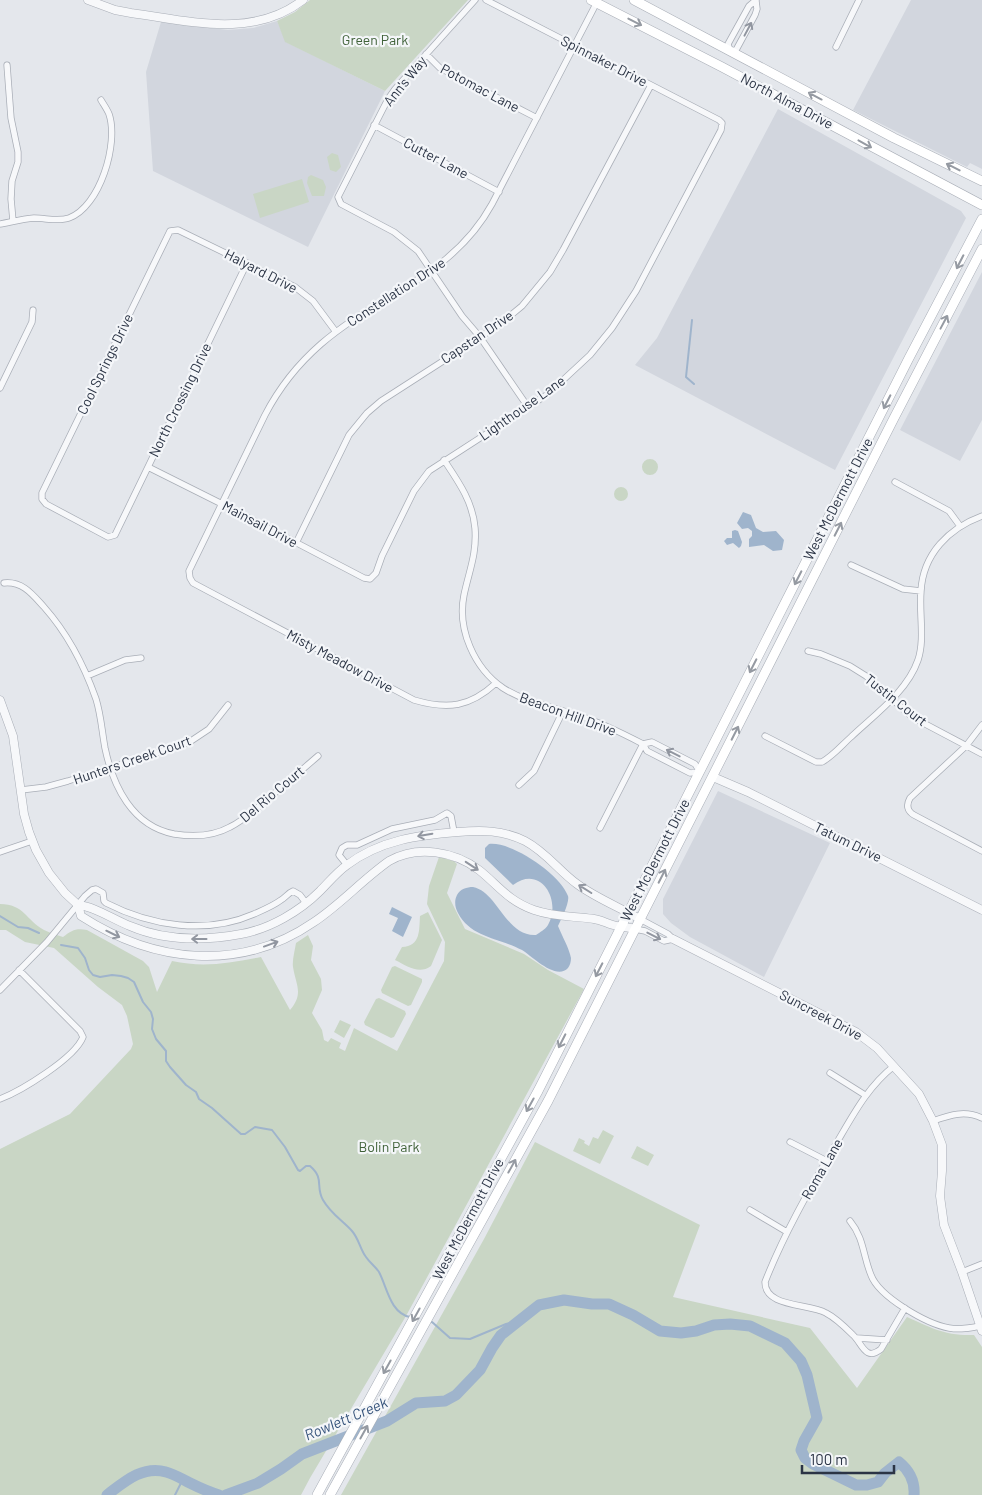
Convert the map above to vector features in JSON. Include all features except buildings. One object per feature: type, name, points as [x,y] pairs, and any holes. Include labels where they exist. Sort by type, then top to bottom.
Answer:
[{"type":"main road","name":"North Alma Drive","points":[[634,0],[982,181]]},
{"type":"main road","name":"North Alma Drive","points":[[595,1],[982,205]]},
{"type":"main road","points":[[722,67],[730,51]]},
{"type":"main road","name":"West McDermott Drive","points":[[317,1495],[538,1091],[909,358],[982,219]]},
{"type":"main road","name":"West McDermott Drive","points":[[330,1495],[548,1101],[982,249]]},
{"type":"main road","points":[[909,358],[922,365]]},
{"type":"main road","points":[[700,772],[713,777]]},
{"type":"street","points":[[88,0],[115,10],[131,13],[227,25],[261,21],[288,11],[303,0]]},
{"type":"street","name":"Ann's Way","points":[[432,270],[418,251],[408,242],[394,232],[341,204],[338,200],[342,188],[374,125],[395,89],[475,0]]},
{"type":"street","name":"Spinnaker Drive","points":[[486,0],[722,123]]},
{"type":"street","points":[[756,0],[757,9],[755,15],[736,50],[730,51],[728,46],[749,6],[756,0]]},
{"type":"street","points":[[836,47],[859,0]]},
{"type":"street","name":"Constellation Drive","points":[[190,578],[190,568],[272,401],[300,364],[313,351],[336,332],[451,256],[476,230],[499,192],[595,1]]},
{"type":"street","name":"Potomac Lane","points":[[426,54],[440,68],[537,118]]},
{"type":"street","points":[[7,65],[11,118],[18,152],[18,162],[12,181],[13,221]]},
{"type":"street","name":"Capstan Drive","points":[[296,543],[349,435],[367,413],[381,401],[499,325],[522,306],[550,272],[651,85]]},
{"type":"street","points":[[0,224],[34,218],[64,219],[77,214],[88,204],[105,171],[111,151],[109,114],[101,100]]},
{"type":"street","name":"Lighthouse Lane","points":[[372,578],[375,576],[382,556],[420,481],[429,471],[548,394],[572,373],[602,341],[624,312],[721,130],[722,123]]},
{"type":"street","name":"Cutter Lane","points":[[374,125],[499,192]]},
{"type":"street","name":"Halyard Drive","points":[[173,230],[181,231],[305,294],[316,305],[336,332]]},
{"type":"street","name":"Cool Springs Drive","points":[[113,536],[105,536],[46,504],[42,500],[42,493],[168,233],[173,230]]},
{"type":"street","name":"North Crossing Drive","points":[[113,536],[117,533],[247,263]]},
{"type":"street","points":[[432,270],[462,316],[480,337],[528,407]]},
{"type":"street","points":[[0,388],[32,322],[33,310]]},
{"type":"street","name":"Beacon Hill Drive","points":[[444,460],[464,492],[470,506],[475,527],[476,548],[463,604],[466,635],[474,656],[496,683],[512,694],[598,722],[643,744],[647,751],[690,773],[700,772],[695,764],[652,742],[643,744]]},
{"type":"street","name":"Mainsail Drive","points":[[148,467],[364,578],[372,578]]},
{"type":"street","points":[[895,482],[949,511],[960,526]]},
{"type":"street","points":[[765,736],[816,762],[822,762],[891,700],[906,682],[919,658],[922,625],[921,591],[929,559],[940,544],[960,526],[982,516]]},
{"type":"street","points":[[850,566],[903,589],[921,591]]},
{"type":"street","name":"Misty Meadow Drive","points":[[190,578],[193,583],[414,700],[430,705],[457,705],[472,701],[483,695],[496,683]]},
{"type":"street","name":"Del Rio Court","points":[[4,583],[12,582],[24,587],[64,632],[87,676],[100,718],[104,746],[116,785],[132,810],[158,828],[171,833],[199,836],[220,832],[246,817],[318,756]]},
{"type":"street","name":"Tustin Court","points":[[808,651],[821,654],[850,666],[866,676],[912,717],[982,754]]},
{"type":"street","points":[[87,676],[125,660],[141,658]]},
{"type":"street","points":[[0,700],[13,736],[26,823],[42,862],[56,884],[78,905],[81,916],[100,928],[138,945],[178,954],[206,956],[232,954],[263,947],[305,928],[323,916],[392,859],[408,854],[430,852],[447,854],[469,863],[513,900],[545,914],[598,920],[635,929]]},
{"type":"street","name":"Hunters Creek Court","points":[[21,790],[57,784],[188,743],[209,729],[228,704]]},
{"type":"street","points":[[519,785],[534,771],[563,711]]},
{"type":"street","points":[[982,725],[966,746],[910,798],[908,808],[914,815],[982,850]]},
{"type":"street","points":[[600,828],[643,744]]},
{"type":"street","name":"Tatum Drive","points":[[713,777],[763,800],[982,910]]},
{"type":"street","points":[[347,865],[339,855],[342,848],[347,845],[357,845],[392,829],[432,821],[447,813],[451,816],[454,832]]},
{"type":"street","points":[[78,905],[86,905],[149,934],[179,939],[202,940],[244,934],[279,921],[306,902],[347,865],[378,848],[400,839],[434,833],[487,830],[518,838],[540,850],[581,887],[640,919]]},
{"type":"street","points":[[0,852],[32,841]]},
{"type":"street","points":[[0,990],[47,942],[89,892],[96,889],[103,893],[106,903],[136,916],[173,925],[200,926],[219,924],[251,916],[270,907],[293,891],[306,902]]},
{"type":"street","name":"Suncreek Drive","points":[[640,919],[668,934],[672,939],[856,1032],[877,1048],[919,1094],[933,1121],[942,1145],[940,1196],[944,1225],[981,1329]]},
{"type":"street","name":"Suncreek Drive","points":[[635,929],[645,931],[664,941],[672,939]]},
{"type":"street","points":[[0,1099],[22,1089],[57,1065],[74,1049],[82,1037],[80,1031],[19,970]]},
{"type":"street","name":"Roma Lane","points":[[857,1338],[825,1312],[782,1302],[771,1296],[765,1287],[765,1282],[787,1232],[865,1095],[894,1066]]},
{"type":"street","points":[[830,1074],[865,1095]]},
{"type":"street","points":[[933,1121],[958,1114],[968,1114],[982,1118]]},
{"type":"street","points":[[790,1142],[827,1161]]},
{"type":"street","points":[[750,1210],[787,1232]]},
{"type":"street","points":[[850,1221],[858,1231],[871,1276],[883,1293],[905,1308],[940,1326],[960,1329],[981,1329]]},
{"type":"street","points":[[962,1272],[982,1264]]},
{"type":"street","points":[[857,1338],[864,1350],[873,1354],[876,1353],[887,1340],[905,1308]]},
{"type":"street","points":[[857,1338],[887,1340]]},
{"type":"shaded area","points":[[911,0],[982,0],[982,169],[970,163],[967,167],[853,110]]},
{"type":"shaded area","points":[[277,21],[286,42],[385,91],[308,247],[153,171],[146,72],[161,22],[228,30],[253,28]]},
{"type":"shaded area","points":[[778,109],[961,211],[966,218],[835,470],[635,365],[657,338]]},
{"type":"shaded area","points":[[982,272],[982,420],[960,461],[900,430]]},
{"type":"shaded area","points":[[718,791],[830,843],[764,977],[690,937],[671,923],[663,914],[663,899]]},
{"type":"green space","name":"Green Park","points":[[310,0],[468,0],[385,91],[285,42],[277,21],[295,12]]},
{"type":"green space","points":[[332,153],[338,155],[341,167],[336,172],[330,170],[327,157]]},
{"type":"green space","points":[[311,175],[323,180],[326,187],[324,196],[312,196],[307,183],[308,177]]},
{"type":"green space","points":[[302,179],[309,202],[260,218],[253,194]]},
{"type":"green space","points":[[650,459],[658,467],[650,475],[642,467]]},
{"type":"green space","points":[[618,487],[624,487],[628,494],[624,501],[618,501],[614,497],[614,491]]},
{"type":"green space","name":"Bolin Park","points":[[439,857],[454,861],[457,864],[447,893],[465,929],[524,954],[548,970],[584,989],[406,1316],[301,1495],[0,1495],[0,1149],[70,1114],[131,1049],[133,1044],[127,1016],[122,1005],[98,987],[54,948],[25,942],[6,930],[0,930],[0,904],[20,910],[44,930],[63,937],[74,930],[87,930],[143,961],[149,967],[157,992],[172,961],[206,964],[227,963],[261,957],[290,1010],[298,994],[293,964],[296,943],[308,935],[313,946],[311,960],[321,979],[322,990],[312,1013],[322,1030],[324,1040],[328,1042],[331,1038],[341,1043],[339,1048],[345,1051],[354,1028],[397,1051],[444,961],[445,942],[427,904],[429,886]]},
{"type":"green space","points":[[428,912],[442,940],[431,966],[427,969],[418,970],[395,960],[402,947],[413,944],[416,940],[419,932],[420,916]]},
{"type":"green space","points":[[395,966],[422,979],[411,1005],[408,1006],[382,993],[381,990],[392,967]]},
{"type":"green space","points":[[379,998],[405,1011],[406,1014],[394,1037],[391,1038],[365,1025],[364,1022],[376,999]]},
{"type":"green space","points":[[340,1020],[351,1025],[344,1038],[334,1032]]},
{"type":"green space","points":[[603,1130],[614,1136],[600,1164],[573,1151],[579,1138],[589,1146],[593,1137],[598,1139]]},
{"type":"green space","points":[[535,1142],[700,1225],[673,1297],[810,1328],[857,1388],[907,1317],[947,1333],[974,1335],[982,1347],[982,1495],[341,1495],[484,1239]]},
{"type":"green space","points":[[637,1146],[654,1155],[648,1166],[631,1158]]},
{"type":"water","points":[[743,512],[751,515],[756,528],[763,532],[776,531],[784,540],[782,550],[773,551],[764,545],[749,547],[752,531],[748,528],[742,529],[737,523]]},
{"type":"water","points":[[732,531],[738,531],[742,542],[739,548],[733,543],[727,545],[724,541],[727,538],[732,538]]},
{"type":"water","points":[[489,844],[510,848],[535,861],[564,888],[568,896],[568,902],[558,926],[571,958],[568,968],[557,972],[551,970],[522,950],[478,933],[470,928],[458,913],[455,904],[457,895],[468,887],[473,887],[489,897],[509,922],[526,934],[536,935],[548,925],[552,916],[552,906],[546,888],[540,882],[532,879],[523,880],[513,885],[485,858],[485,848]]},
{"type":"water","points":[[392,907],[412,917],[403,937],[392,931],[398,918],[389,914]]},
{"type":"waterway","points":[[692,320],[686,377],[694,384]]},
{"type":"waterway","points":[[0,916],[18,927],[28,928],[39,933]]},
{"type":"waterway","points":[[61,945],[78,948],[93,975],[100,977],[121,976],[134,982],[143,1002],[151,1012],[153,1019],[152,1029],[156,1039],[166,1051],[166,1061],[186,1085],[196,1092],[199,1099],[241,1134],[245,1134],[255,1127],[272,1130],[285,1147],[298,1170],[300,1171],[306,1166],[310,1166],[315,1171],[319,1179],[321,1195],[326,1205],[354,1234],[364,1254],[379,1272],[394,1305],[403,1315],[410,1317]]},
{"type":"waterway","name":"Rowlett Creek","points":[[226,1495],[258,1483],[302,1454],[387,1421],[416,1403],[445,1401],[456,1395],[480,1370],[501,1335],[539,1305],[564,1300],[592,1304],[609,1304],[633,1315],[660,1331],[681,1333],[696,1331],[714,1325],[730,1324],[750,1326],[785,1343],[801,1361],[807,1375],[817,1418],[801,1450],[805,1458],[813,1464],[856,1485],[878,1482],[885,1473],[899,1462],[911,1477],[914,1495]]},
{"type":"waterway","points":[[429,1322],[432,1322],[450,1338],[470,1339],[521,1320]]},
{"type":"waterway","name":"Rowlett Creek","points":[[107,1495],[134,1476],[158,1470],[172,1474],[219,1495]]},
{"type":"waterway","points":[[175,1495],[183,1479]]}]
